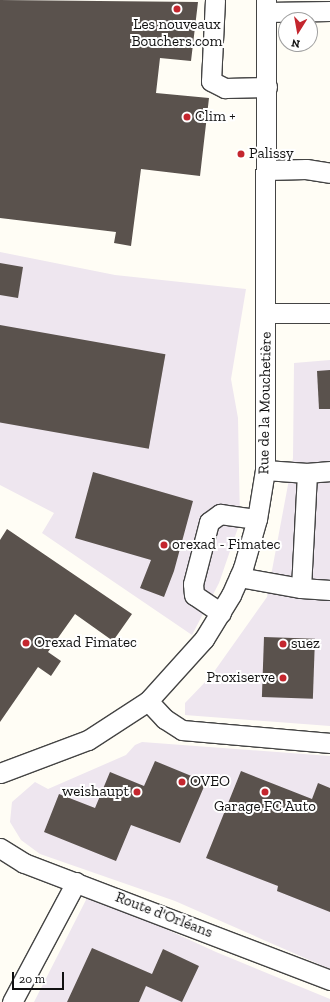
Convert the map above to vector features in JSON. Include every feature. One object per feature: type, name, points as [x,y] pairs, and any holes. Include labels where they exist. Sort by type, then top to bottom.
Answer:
[{"type":"street","points":[[216,0],[211,81],[225,88],[267,87]]},
{"type":"street","points":[[266,6],[330,11]]},
{"type":"street","name":"Rue de la Mouchetière","points":[[0,773],[88,740],[148,701],[191,656],[221,613],[239,577],[257,519],[265,470],[266,6]]},
{"type":"street","points":[[266,170],[306,169],[330,173]]},
{"type":"street","points":[[266,313],[330,313]]},
{"type":"street","points":[[265,470],[307,472],[330,471]]},
{"type":"street","points":[[301,588],[307,472]]},
{"type":"street","points":[[221,613],[194,595],[193,584],[209,522],[220,514],[257,519]]},
{"type":"street","points":[[239,577],[301,588],[330,590]]},
{"type":"street","points":[[148,701],[165,719],[182,730],[330,743]]},
{"type":"street","name":"Route d'Orléans","points":[[0,848],[24,863],[330,980]]},
{"type":"street","points":[[12,1002],[76,882]]},
{"type":"shaded area","points":[[0,252],[115,275],[246,289],[231,379],[238,418],[240,522],[219,583],[192,635],[42,533],[54,513],[0,485]]},
{"type":"shaded area","points":[[330,360],[330,726],[185,715],[185,703],[211,676],[267,597],[293,458],[294,363]]},
{"type":"shaded area","points":[[142,742],[330,756],[330,969],[175,901],[40,854],[21,840],[10,822],[12,802],[35,782],[48,789],[126,755],[135,745]]},
{"type":"shaded area","points":[[89,894],[216,952],[330,999],[330,1002],[34,1002]]},
{"type":"building","points":[[0,0],[198,2],[191,61],[160,58],[156,93],[209,98],[200,176],[141,169],[131,246],[114,243],[116,232],[0,218]]},
{"type":"building","points":[[0,263],[23,267],[18,298],[0,295]]},
{"type":"building","points":[[0,325],[165,354],[149,449],[0,422]]},
{"type":"building","points":[[330,370],[330,409],[319,409],[317,371]]},
{"type":"building","points":[[93,472],[193,501],[174,571],[164,597],[140,588],[151,560],[75,538]]},
{"type":"building","points":[[7,529],[132,614],[113,641],[75,614],[48,652],[61,661],[51,676],[38,667],[0,722],[0,540]]},
{"type":"building","points":[[264,637],[315,639],[313,699],[262,697]]},
{"type":"building","points":[[155,761],[206,782],[180,843],[131,825],[116,861],[44,832],[59,794],[95,808],[110,772],[144,786]]},
{"type":"building","points":[[241,771],[312,799],[318,783],[330,788],[330,912],[277,891],[278,886],[206,858]]},
{"type":"building","points":[[92,948],[152,974],[163,949],[199,966],[182,1002],[146,986],[139,1002],[67,1002]]},
{"type":"place","name":"Les nouveaux Bouchers.com","points":[[177,9]]},
{"type":"place","name":"Clim +","points":[[187,117]]},
{"type":"place","name":"Palissy","points":[[241,154]]},
{"type":"place","name":"orexad - Fimatec","points":[[164,545]]},
{"type":"place","name":"Orexad Fimatec","points":[[26,643]]},
{"type":"place","name":"suez","points":[[283,644]]},
{"type":"place","name":"Proxiserve","points":[[283,678]]},
{"type":"place","name":"OVEO","points":[[182,782]]},
{"type":"place","name":"weishaupt","points":[[137,792]]},
{"type":"place","name":"Garage FC Auto","points":[[265,792]]}]
